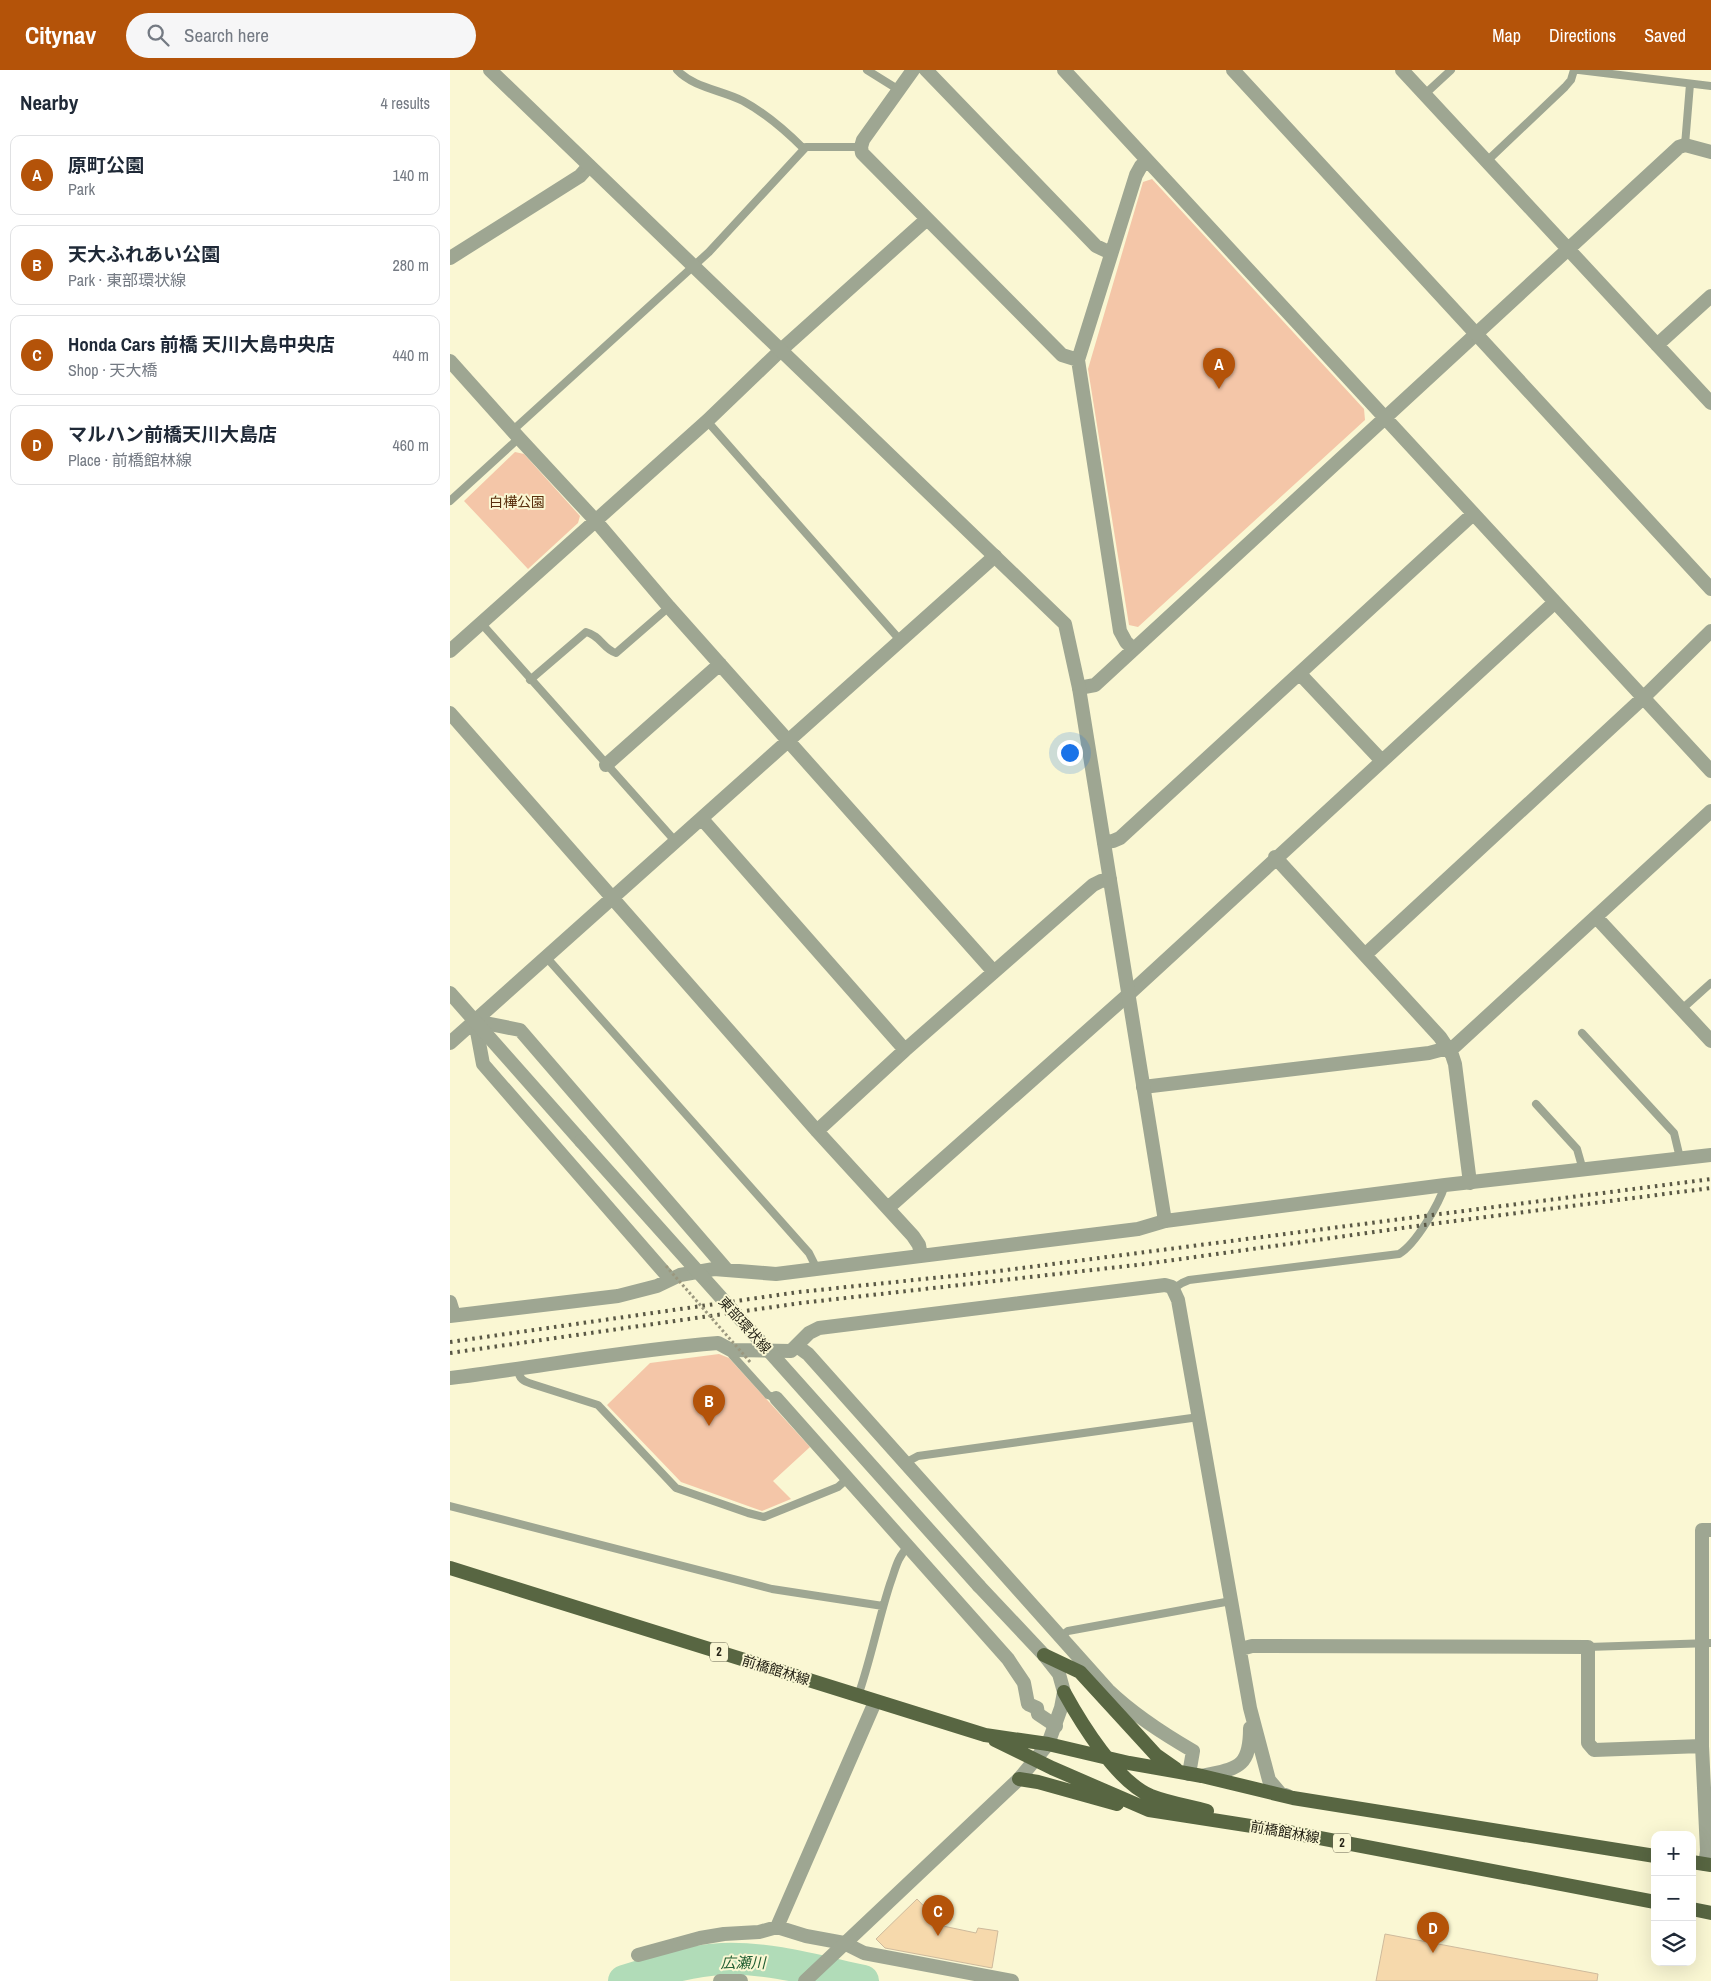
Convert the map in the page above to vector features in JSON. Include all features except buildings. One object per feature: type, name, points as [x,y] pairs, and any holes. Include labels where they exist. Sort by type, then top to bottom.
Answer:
[{"type":"main road","name":"前橋館林線","points":[[450,1568],[987,1736],[1149,1810],[1283,1831],[1651,1901]]},
{"type":"main road","points":[[1044,1655],[1080,1672],[1156,1755],[1191,1774]]},
{"type":"main road","points":[[1064,1692],[1081,1722],[1108,1758],[1126,1779],[1151,1796],[1283,1831]]},
{"type":"main road","name":"前橋館林線","points":[[987,1736],[1048,1744],[1293,1798],[1651,1855]]},
{"type":"main road","points":[[1019,1779],[1038,1782],[1132,1808],[1149,1810]]},
{"type":"main road","points":[[1696,1911],[1711,1913]]},
{"type":"street","points":[[490,70],[1065,624],[1079,688],[1130,993],[1143,1088],[1165,1220]]},
{"type":"street","points":[[913,70],[863,140],[861,146],[862,153],[1062,355],[1078,360]]},
{"type":"street","points":[[926,70],[1096,246],[1112,253]]},
{"type":"street","points":[[1233,70],[1711,589]]},
{"type":"street","points":[[1402,70],[1711,403]]},
{"type":"street","points":[[1066,71],[1554,603],[1644,697],[1711,771]]},
{"type":"street","points":[[1079,688],[1095,685],[1679,147],[1685,145],[1711,152]]},
{"type":"street","points":[[1133,649],[1126,642],[1120,631],[1078,360],[1136,175],[1147,160]]},
{"type":"street","points":[[452,253],[580,176],[589,166]]},
{"type":"street","points":[[450,651],[708,421],[781,350],[927,219]]},
{"type":"street","points":[[1657,346],[1711,296]]},
{"type":"street","points":[[450,361],[595,520],[669,607],[994,972]]},
{"type":"street","points":[[1104,842],[1120,838],[1473,514]]},
{"type":"street","points":[[450,1043],[789,742],[994,556]]},
{"type":"street","points":[[888,1208],[1130,993],[1554,603]]},
{"type":"street","points":[[1366,954],[1644,697],[1711,631]]},
{"type":"street","points":[[606,765],[720,664]]},
{"type":"street","points":[[1300,674],[1382,761]]},
{"type":"street","points":[[450,713],[817,1131],[914,1236],[919,1245],[921,1256]]},
{"type":"street","points":[[1143,1088],[1429,1053],[1448,1048],[1462,1041],[1711,811]]},
{"type":"street","points":[[702,819],[905,1050]]},
{"type":"street","points":[[1275,858],[1366,954],[1448,1048],[1455,1064],[1470,1183]]},
{"type":"street","points":[[817,1131],[905,1050],[1093,885],[1101,881],[1110,880]]},
{"type":"street","points":[[1596,916],[1711,1041]]},
{"type":"street","name":"東部環状線","points":[[450,993],[979,1586],[1044,1655],[1058,1674],[1064,1692]]},
{"type":"street","points":[[475,1021],[520,1030],[727,1270]]},
{"type":"street","points":[[475,1021],[483,1064],[668,1273],[680,1274],[727,1270],[764,1274],[814,1269],[1138,1229],[1165,1220],[1445,1185],[1711,1155]]},
{"type":"street","points":[[451,1311],[618,1296],[656,1286],[668,1273]]},
{"type":"street","points":[[450,1378],[621,1353],[718,1343],[731,1350],[791,1351],[809,1332],[819,1328],[1165,1286],[1173,1289],[1178,1300],[1250,1708],[1270,1780],[1280,1793],[1293,1798]]},
{"type":"street","points":[[797,1346],[808,1354],[1122,1704],[1157,1730],[1193,1751],[1191,1774],[1228,1771],[1245,1759],[1250,1746],[1250,1708]]},
{"type":"street","points":[[776,1398],[1017,1670],[1024,1683],[1028,1704],[1037,1708],[1038,1714],[1056,1726]]},
{"type":"street","points":[[1703,1864],[1707,1851],[1702,1746],[1707,1643],[1702,1530],[1711,1530]]},
{"type":"street","points":[[1241,1649],[1252,1646],[1588,1646],[1588,1743],[1594,1750],[1702,1746]]},
{"type":"street","points":[[805,1981],[1019,1779],[1048,1744],[1056,1726],[1064,1692]]},
{"type":"street","points":[[777,1927],[875,1702]]},
{"type":"street","points":[[638,1955],[700,1938],[724,1934],[759,1932],[777,1927],[806,1936],[844,1943],[864,1953],[1012,1981]]},
{"type":"street","points":[[720,1981],[741,1981]]},
{"type":"lane","points":[[677,70],[690,80],[742,100],[761,112],[804,149]]},
{"type":"lane","points":[[867,70],[899,90]]},
{"type":"lane","points":[[1425,94],[1451,70]]},
{"type":"lane","points":[[1487,161],[1564,88],[1571,80],[1574,70]]},
{"type":"lane","points":[[1579,70],[1711,86]]},
{"type":"lane","points":[[1685,145],[1690,84]]},
{"type":"lane","points":[[450,501],[515,434],[695,266],[804,149],[810,146],[861,146]]},
{"type":"lane","points":[[708,421],[900,640]]},
{"type":"lane","points":[[530,680],[586,632],[596,635],[608,649],[616,653],[669,607]]},
{"type":"lane","points":[[481,623],[676,842]]},
{"type":"lane","points":[[547,958],[809,1253],[814,1263],[814,1269]]},
{"type":"lane","points":[[1682,1009],[1711,982]]},
{"type":"lane","points":[[1582,1034],[1674,1133],[1680,1158]]},
{"type":"lane","points":[[1536,1104],[1577,1149],[1583,1170]]},
{"type":"lane","points":[[1173,1289],[1189,1280],[1399,1254],[1409,1248],[1417,1236],[1439,1200],[1445,1185]]},
{"type":"lane","points":[[731,1350],[732,1355],[768,1395],[776,1398]]},
{"type":"lane","points":[[518,1369],[522,1380],[598,1404],[676,1488],[748,1513],[764,1517],[838,1488],[847,1479]]},
{"type":"lane","points":[[904,1463],[918,1456],[1199,1417]]},
{"type":"lane","points":[[450,1506],[772,1589],[882,1606]]},
{"type":"lane","points":[[858,1696],[882,1606],[899,1557],[908,1547]]},
{"type":"lane","points":[[1060,1636],[1068,1631],[1231,1601]]},
{"type":"lane","points":[[1588,1646],[1707,1643]]},
{"type":"path","points":[[668,1273],[751,1364]]},
{"type":"green space","points":[[1152,179],[1364,409],[1365,420],[1138,627],[1129,625],[1088,369],[1143,182]]},
{"type":"green space","name":"白樺公園","points":[[515,452],[524,454],[580,516],[578,523],[528,569],[464,501]]},
{"type":"green space","points":[[719,1354],[729,1358],[810,1447],[773,1481],[791,1499],[762,1511],[681,1482],[607,1405],[650,1363]]},
{"type":"waterway","name":"広瀬川","points":[[624,1981],[684,1964],[722,1959],[776,1962],[863,1981]]},
{"type":"railway","points":[[450,1342],[799,1292],[991,1272],[1711,1179]]},
{"type":"railway","points":[[450,1353],[801,1303],[1145,1264],[1424,1225],[1711,1188]]},
{"type":"place","name":"原町公園","points":[[1219,389]]},
{"type":"place","name":"天大ふれあい公園","points":[[709,1426]]},
{"type":"place","name":"Honda Cars 前橋 天川大島中央店","points":[[938,1936]]},
{"type":"place","name":"マルハン前橋天川大島店","points":[[1433,1953]]}]
